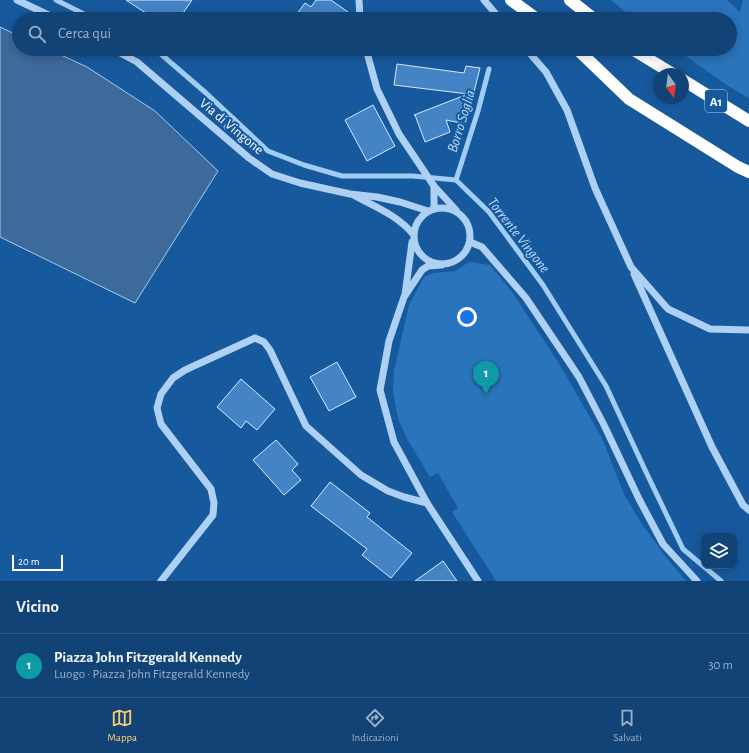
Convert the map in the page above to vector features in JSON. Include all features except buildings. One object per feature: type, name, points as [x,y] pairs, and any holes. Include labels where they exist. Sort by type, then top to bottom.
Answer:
[{"type":"highway","points":[[511,0],[527,12]]},
{"type":"highway","points":[[570,0],[585,12]]},
{"type":"highway","points":[[584,56],[629,99],[738,167],[749,172]]},
{"type":"highway","points":[[643,56],[663,68]]},
{"type":"highway","name":"A1","points":[[689,84],[749,121]]},
{"type":"street","points":[[17,0],[42,12]]},
{"type":"street","points":[[359,0],[360,12]]},
{"type":"street","points":[[484,0],[494,12]]},
{"type":"street","name":"Via di Vingone","points":[[126,56],[137,62],[249,158],[272,174],[300,183],[350,194],[377,197],[431,210]]},
{"type":"street","points":[[368,56],[377,89],[399,134],[434,186],[464,219],[470,234],[470,242],[464,254],[460,258],[455,262],[428,266],[422,270],[404,297]]},
{"type":"street","points":[[532,56],[546,72],[567,110],[595,188],[712,447],[743,505],[749,510]]},
{"type":"street","points":[[431,210],[434,186]]},
{"type":"street","name":"Via di Vingone","points":[[350,194],[396,218],[407,227],[413,237]]},
{"type":"street","points":[[458,213],[447,208],[431,210],[424,214],[416,223],[404,297],[389,341],[380,390],[394,442],[427,503],[478,581]]},
{"type":"street","points":[[413,237],[416,248],[425,260],[442,265]]},
{"type":"street","points":[[470,242],[482,247],[526,298],[575,370],[663,544],[697,581]]},
{"type":"street","points":[[631,267],[668,309],[710,329],[749,330]]},
{"type":"street","points":[[161,581],[213,515],[214,503],[211,489],[160,424],[158,408],[161,394],[173,378],[184,370],[255,338],[264,342],[270,350],[306,426],[361,475],[388,491],[427,503]]},
{"type":"shaded area","points":[[611,0],[727,0],[740,12],[743,0],[749,0],[749,98],[728,86],[686,56],[737,56],[737,12],[626,12]]},
{"type":"shaded area","points":[[0,27],[12,33],[12,56],[63,56],[87,67],[155,111],[218,171],[135,303],[0,237]]},
{"type":"shaded area","points":[[469,262],[490,265],[512,292],[558,362],[602,438],[624,494],[641,523],[686,581],[496,581],[452,512],[458,508],[438,473],[430,477],[407,439],[398,418],[393,392],[394,371],[409,305],[424,277],[433,273],[455,271]]},
{"type":"waterway","name":"Torrente Vingone","points":[[56,0],[80,12]]},
{"type":"waterway","name":"Torrente Vingone","points":[[163,56],[206,93],[268,151],[304,165],[342,176],[413,176],[456,180],[489,212],[543,285],[606,386],[683,549],[721,581]]},
{"type":"waterway","name":"Borro Soglia","points":[[456,180],[478,111],[489,69]]},
{"type":"waterway","points":[[226,127],[234,119]]},
{"type":"place","name":"Piazza John Fitzgerald Kennedy","points":[[486,394]]}]
